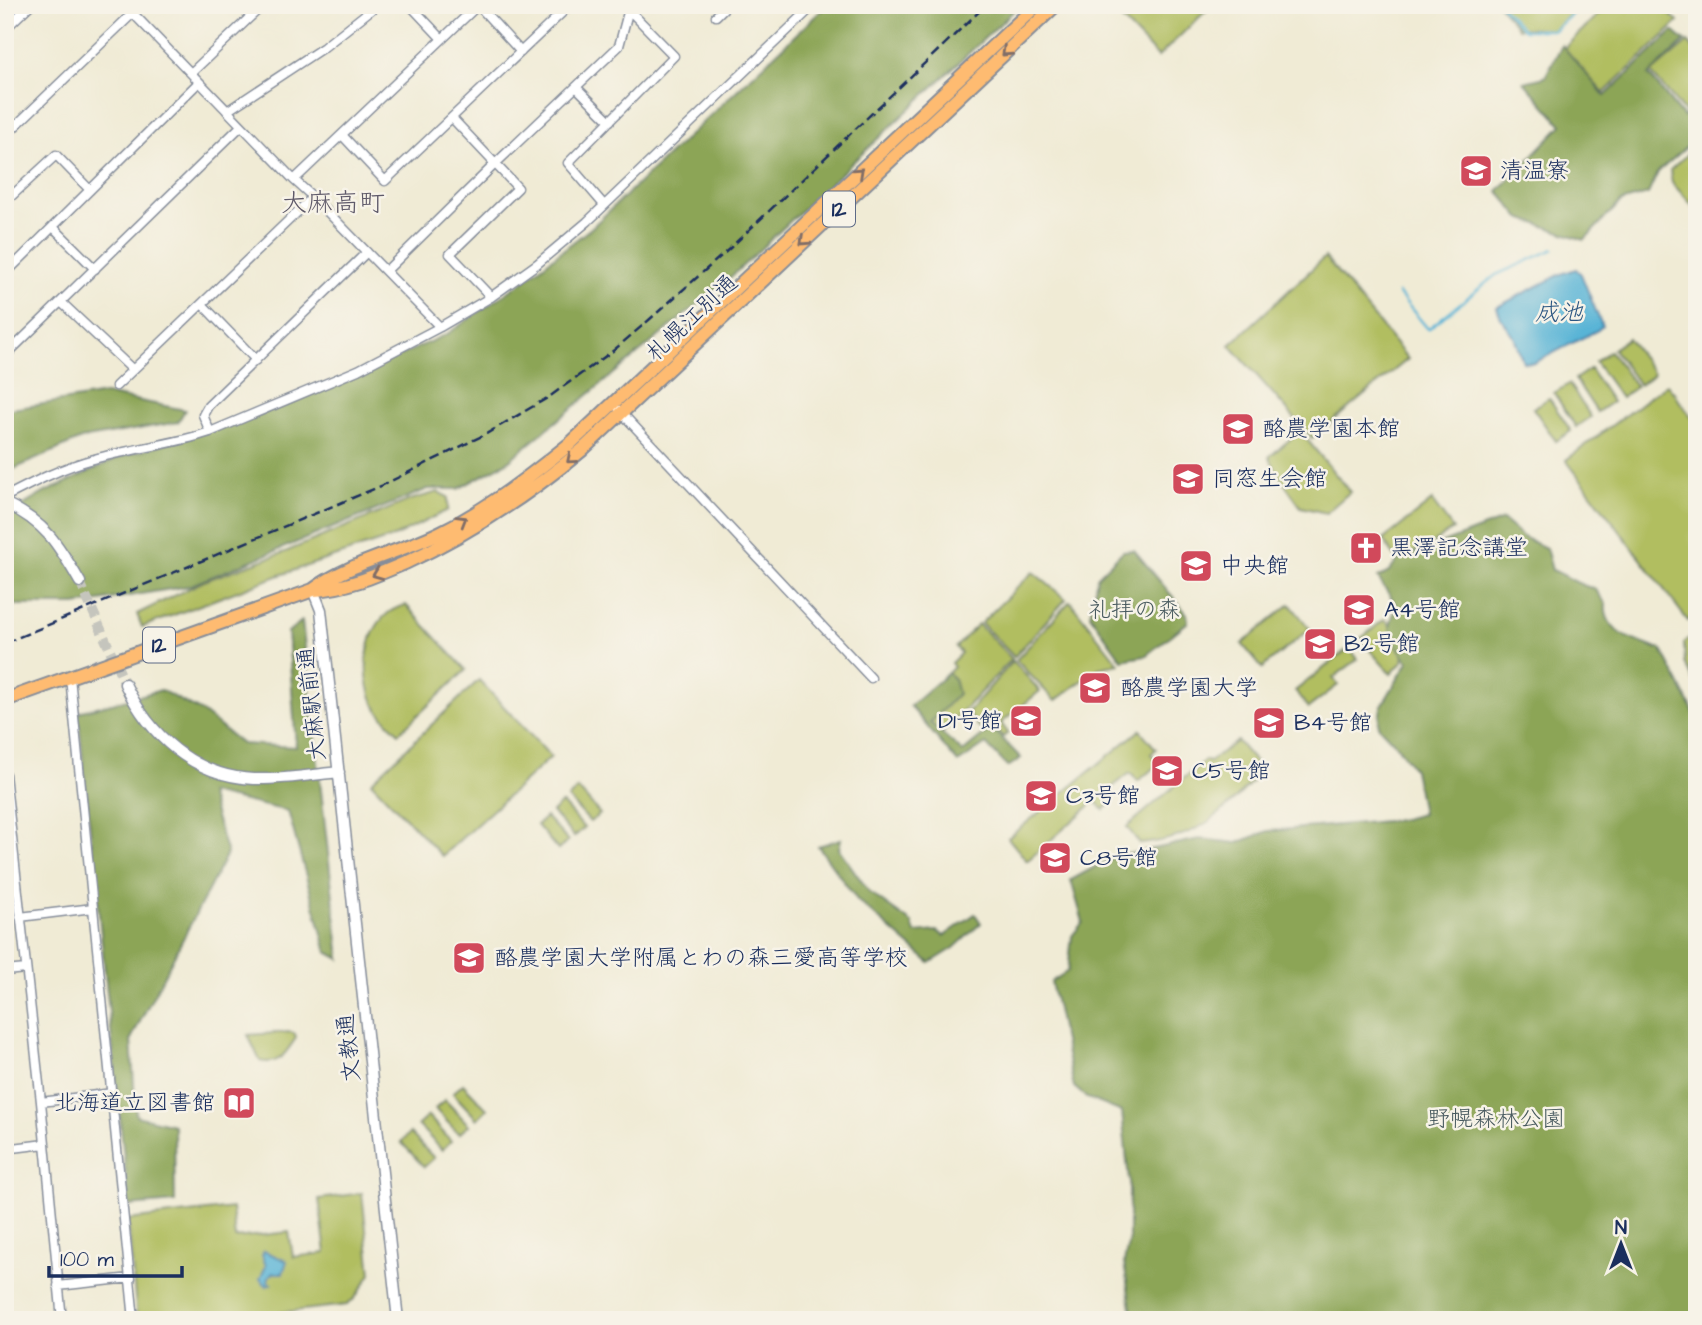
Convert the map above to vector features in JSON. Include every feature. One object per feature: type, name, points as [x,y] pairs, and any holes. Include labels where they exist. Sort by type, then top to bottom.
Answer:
[{"type":"highway","name":"札幌江別通","points":[[617,408],[1037,5]]},
{"type":"highway","name":"札幌江別通","points":[[5,700],[313,590],[332,576],[414,544],[482,508],[617,408],[1056,5]]},
{"type":"street","points":[[5,29],[30,5]]},
{"type":"street","points":[[125,5],[440,327]]},
{"type":"street","points":[[191,73],[263,5]]},
{"type":"street","points":[[227,111],[324,47],[377,5]]},
{"type":"street","points":[[410,5],[442,39]]},
{"type":"street","points":[[294,180],[478,5],[521,52]]},
{"type":"street","points":[[342,135],[385,181],[570,5]]},
{"type":"street","points":[[716,16],[727,5]]},
{"type":"street","points":[[5,497],[44,477],[95,458],[186,440],[210,432],[358,370],[491,297],[537,264],[604,205],[814,5]]},
{"type":"street","points":[[604,205],[568,163],[674,56],[630,7]]},
{"type":"street","points":[[386,271],[619,46],[630,7]]},
{"type":"street","points":[[5,136],[133,13]]},
{"type":"street","points":[[5,274],[200,82]]},
{"type":"street","points":[[576,87],[610,121]]},
{"type":"street","points":[[452,118],[518,188],[450,254],[491,297]]},
{"type":"street","points":[[5,120],[13,129]]},
{"type":"street","points":[[5,356],[241,126]]},
{"type":"street","points":[[5,202],[56,155],[90,190]]},
{"type":"street","points":[[117,387],[313,197]]},
{"type":"street","points":[[53,227],[95,269]]},
{"type":"street","points":[[210,432],[203,412],[367,252]]},
{"type":"street","points":[[61,302],[133,370]]},
{"type":"street","points":[[202,304],[256,360]]},
{"type":"street","points":[[617,408],[871,678]]},
{"type":"street","points":[[5,503],[41,525],[80,582]]},
{"type":"street","name":"大麻駅前通","points":[[125,684],[141,714],[156,732],[180,753],[211,770],[254,779],[339,772],[321,610],[313,590]]},
{"type":"street","points":[[70,677],[134,1320]]},
{"type":"street","name":"文教通","points":[[339,772],[398,1320]]},
{"type":"street","points":[[5,774],[62,1320]]},
{"type":"street","points":[[20,917],[93,908]]},
{"type":"street","points":[[5,971],[26,969]]},
{"type":"street","points":[[41,1102],[113,1093]]},
{"type":"street","points":[[5,1149],[45,1144]]},
{"type":"street","points":[[58,1286],[131,1278]]},
{"type":"green space","points":[[827,5],[1020,5],[732,276],[507,462],[458,489],[428,489],[189,586],[75,605],[5,605],[5,516],[44,493],[120,457],[211,429],[314,392],[447,334],[518,285],[591,228]]},
{"type":"green space","points":[[1108,5],[1212,5],[1158,57]]},
{"type":"green space","points":[[1499,5],[1580,5],[1554,30],[1518,28]]},
{"type":"green space","points":[[1608,5],[1661,5],[1678,22],[1604,93],[1562,50]]},
{"type":"green space","points":[[1673,31],[1685,41],[1649,75],[1683,117],[1697,105],[1697,138],[1658,172],[1648,194],[1621,202],[1584,240],[1520,218],[1498,191],[1562,125],[1524,82],[1545,77],[1562,45],[1605,96]]},
{"type":"green space","points":[[1688,42],[1697,52],[1697,105],[1686,114],[1651,73]]},
{"type":"green space","points":[[1697,145],[1697,210],[1672,183],[1670,170]]},
{"type":"green space","points":[[1325,257],[1408,359],[1312,438],[1230,345]]},
{"type":"green space","points":[[1628,338],[1654,374],[1639,385],[1613,349]]},
{"type":"green space","points":[[1610,351],[1636,387],[1621,398],[1595,362]]},
{"type":"green space","points":[[1590,369],[1612,402],[1597,412],[1575,379]]},
{"type":"green space","points":[[1569,384],[1591,417],[1576,427],[1554,393]]},
{"type":"green space","points":[[1667,384],[1697,424],[1697,614],[1688,621],[1566,460]]},
{"type":"green space","points":[[105,394],[185,410],[178,422],[81,439],[5,473],[5,410]]},
{"type":"green space","points":[[1549,398],[1571,431],[1556,441],[1533,408]]},
{"type":"green space","points":[[1300,431],[1350,492],[1326,513],[1301,507],[1269,457]]},
{"type":"green space","points":[[438,492],[448,497],[448,510],[396,536],[280,575],[142,627],[137,614],[204,581],[285,552],[410,500]]},
{"type":"green space","points":[[1432,501],[1453,529],[1427,547],[1396,558],[1383,540]]},
{"type":"green space","name":"野幌森林公園","points":[[1503,520],[1523,537],[1546,548],[1552,570],[1594,588],[1606,604],[1610,623],[1616,630],[1633,640],[1662,650],[1697,718],[1697,1320],[1133,1320],[1124,1263],[1129,1238],[1129,1181],[1122,1112],[1087,1098],[1074,1087],[1051,982],[1068,971],[1072,936],[1083,922],[1071,880],[1111,858],[1199,839],[1237,843],[1268,831],[1399,820],[1422,814],[1414,769],[1378,726],[1381,707],[1408,662],[1391,636],[1390,624],[1397,606],[1378,578],[1389,572],[1398,560]]},
{"type":"green space","name":"礼拝の森","points":[[1134,550],[1187,614],[1188,622],[1145,656],[1122,660],[1090,615],[1097,577],[1123,551]]},
{"type":"green space","points":[[1033,572],[1066,599],[1014,657],[981,623]]},
{"type":"green space","points":[[1070,601],[1119,664],[1099,668],[1055,701],[1016,660]]},
{"type":"green space","points":[[1290,604],[1310,629],[1262,668],[1242,644]]},
{"type":"green space","points":[[406,605],[466,670],[399,733],[383,717],[372,698],[368,685],[367,657],[370,642],[383,618]]},
{"type":"green space","points":[[1385,619],[1406,646],[1403,661],[1391,674],[1360,639]]},
{"type":"green space","points":[[302,621],[340,959],[327,952],[288,811],[209,793],[227,854],[131,1039],[136,1116],[174,1125],[175,1202],[129,1206],[78,712],[161,690],[202,712],[242,744],[296,747],[288,632]]},
{"type":"green space","points":[[978,624],[1012,659],[941,734],[930,722],[957,694],[954,679],[948,673],[954,667],[951,663],[961,653],[956,647]]},
{"type":"green space","points":[[1697,633],[1697,687],[1685,663],[1684,643]]},
{"type":"green space","points":[[1349,648],[1358,659],[1333,678],[1338,685],[1308,708],[1295,691]]},
{"type":"green space","points":[[1013,661],[1040,691],[1001,723],[1008,733],[1003,737],[993,726],[984,733],[967,713]]},
{"type":"green space","points":[[948,673],[954,679],[958,694],[930,723],[963,752],[992,728],[1021,758],[1008,767],[986,744],[958,763],[910,706]]},
{"type":"green space","points":[[479,680],[551,757],[442,856],[371,782]]},
{"type":"green space","points":[[1140,730],[1156,749],[1151,754],[1159,764],[1138,781],[1130,773],[1105,793],[1112,802],[1104,810],[1095,801],[1027,861],[1008,838]]},
{"type":"green space","points":[[1237,741],[1261,769],[1245,789],[1220,813],[1193,830],[1160,841],[1140,844],[1127,827],[1205,760],[1209,762]]},
{"type":"green space","points":[[578,789],[600,814],[590,822],[568,798]]},
{"type":"green space","points":[[562,803],[584,828],[574,837],[552,812]]},
{"type":"green space","points":[[546,817],[568,841],[558,850],[537,825]]},
{"type":"green space","points":[[841,839],[839,849],[870,893],[912,923],[915,933],[937,931],[944,936],[975,914],[981,923],[954,948],[930,963],[858,901],[818,846]]},
{"type":"green space","points":[[291,1032],[296,1038],[285,1053],[278,1060],[267,1062],[260,1061],[248,1035]]},
{"type":"green space","points":[[463,1084],[487,1109],[477,1119],[453,1093]]},
{"type":"green space","points":[[445,1100],[469,1125],[459,1134],[435,1109]]},
{"type":"green space","points":[[428,1116],[451,1141],[442,1150],[418,1125]]},
{"type":"green space","points":[[410,1133],[434,1158],[424,1167],[401,1142]]},
{"type":"green space","points":[[362,1193],[371,1274],[347,1305],[212,1320],[137,1320],[128,1220],[232,1208],[235,1238],[289,1232],[293,1257],[326,1253],[319,1199]]},
{"type":"water","name":"成池","points":[[1576,269],[1581,274],[1602,326],[1534,363],[1523,362],[1514,337],[1497,307]]},
{"type":"water","points":[[264,1251],[287,1261],[283,1273],[269,1276],[268,1282],[271,1284],[267,1286],[260,1279],[266,1266],[262,1255]]},
{"type":"waterway","points":[[1500,5],[1524,30],[1554,30],[1582,5]]},
{"type":"waterway","points":[[1398,293],[1428,329],[1496,275],[1554,249]]},
{"type":"tunnel","points":[[80,582],[125,684]]},
{"type":"railway","points":[[5,643],[381,486],[486,434],[549,397],[614,350],[729,249],[986,5]]},
{"type":"place","name":"清温寮","points":[[1476,171]]},
{"type":"place","name":"酪農学園本館","points":[[1238,429]]},
{"type":"place","name":"同窓生会館","points":[[1188,479]]},
{"type":"place","name":"黒澤記念講堂","points":[[1366,548]]},
{"type":"place","name":"中央館","points":[[1196,566]]},
{"type":"place","name":"A4号館","points":[[1359,610]]},
{"type":"place","name":"B2号館","points":[[1320,644]]},
{"type":"place","name":"酪農学園大学","points":[[1095,688]]},
{"type":"place","name":"D1号館","points":[[1026,721]]},
{"type":"place","name":"B4号館","points":[[1269,723]]},
{"type":"place","name":"C5号館","points":[[1167,771]]},
{"type":"place","name":"C3号館","points":[[1041,796]]},
{"type":"place","name":"C8号館","points":[[1055,858]]},
{"type":"place","name":"酪農学園大学附属とわの森三愛高等学校","points":[[469,958]]},
{"type":"place","name":"北海道立図書館","points":[[239,1103]]},
{"type":"district","name":"大麻高町","points":[[333,203]]}]
